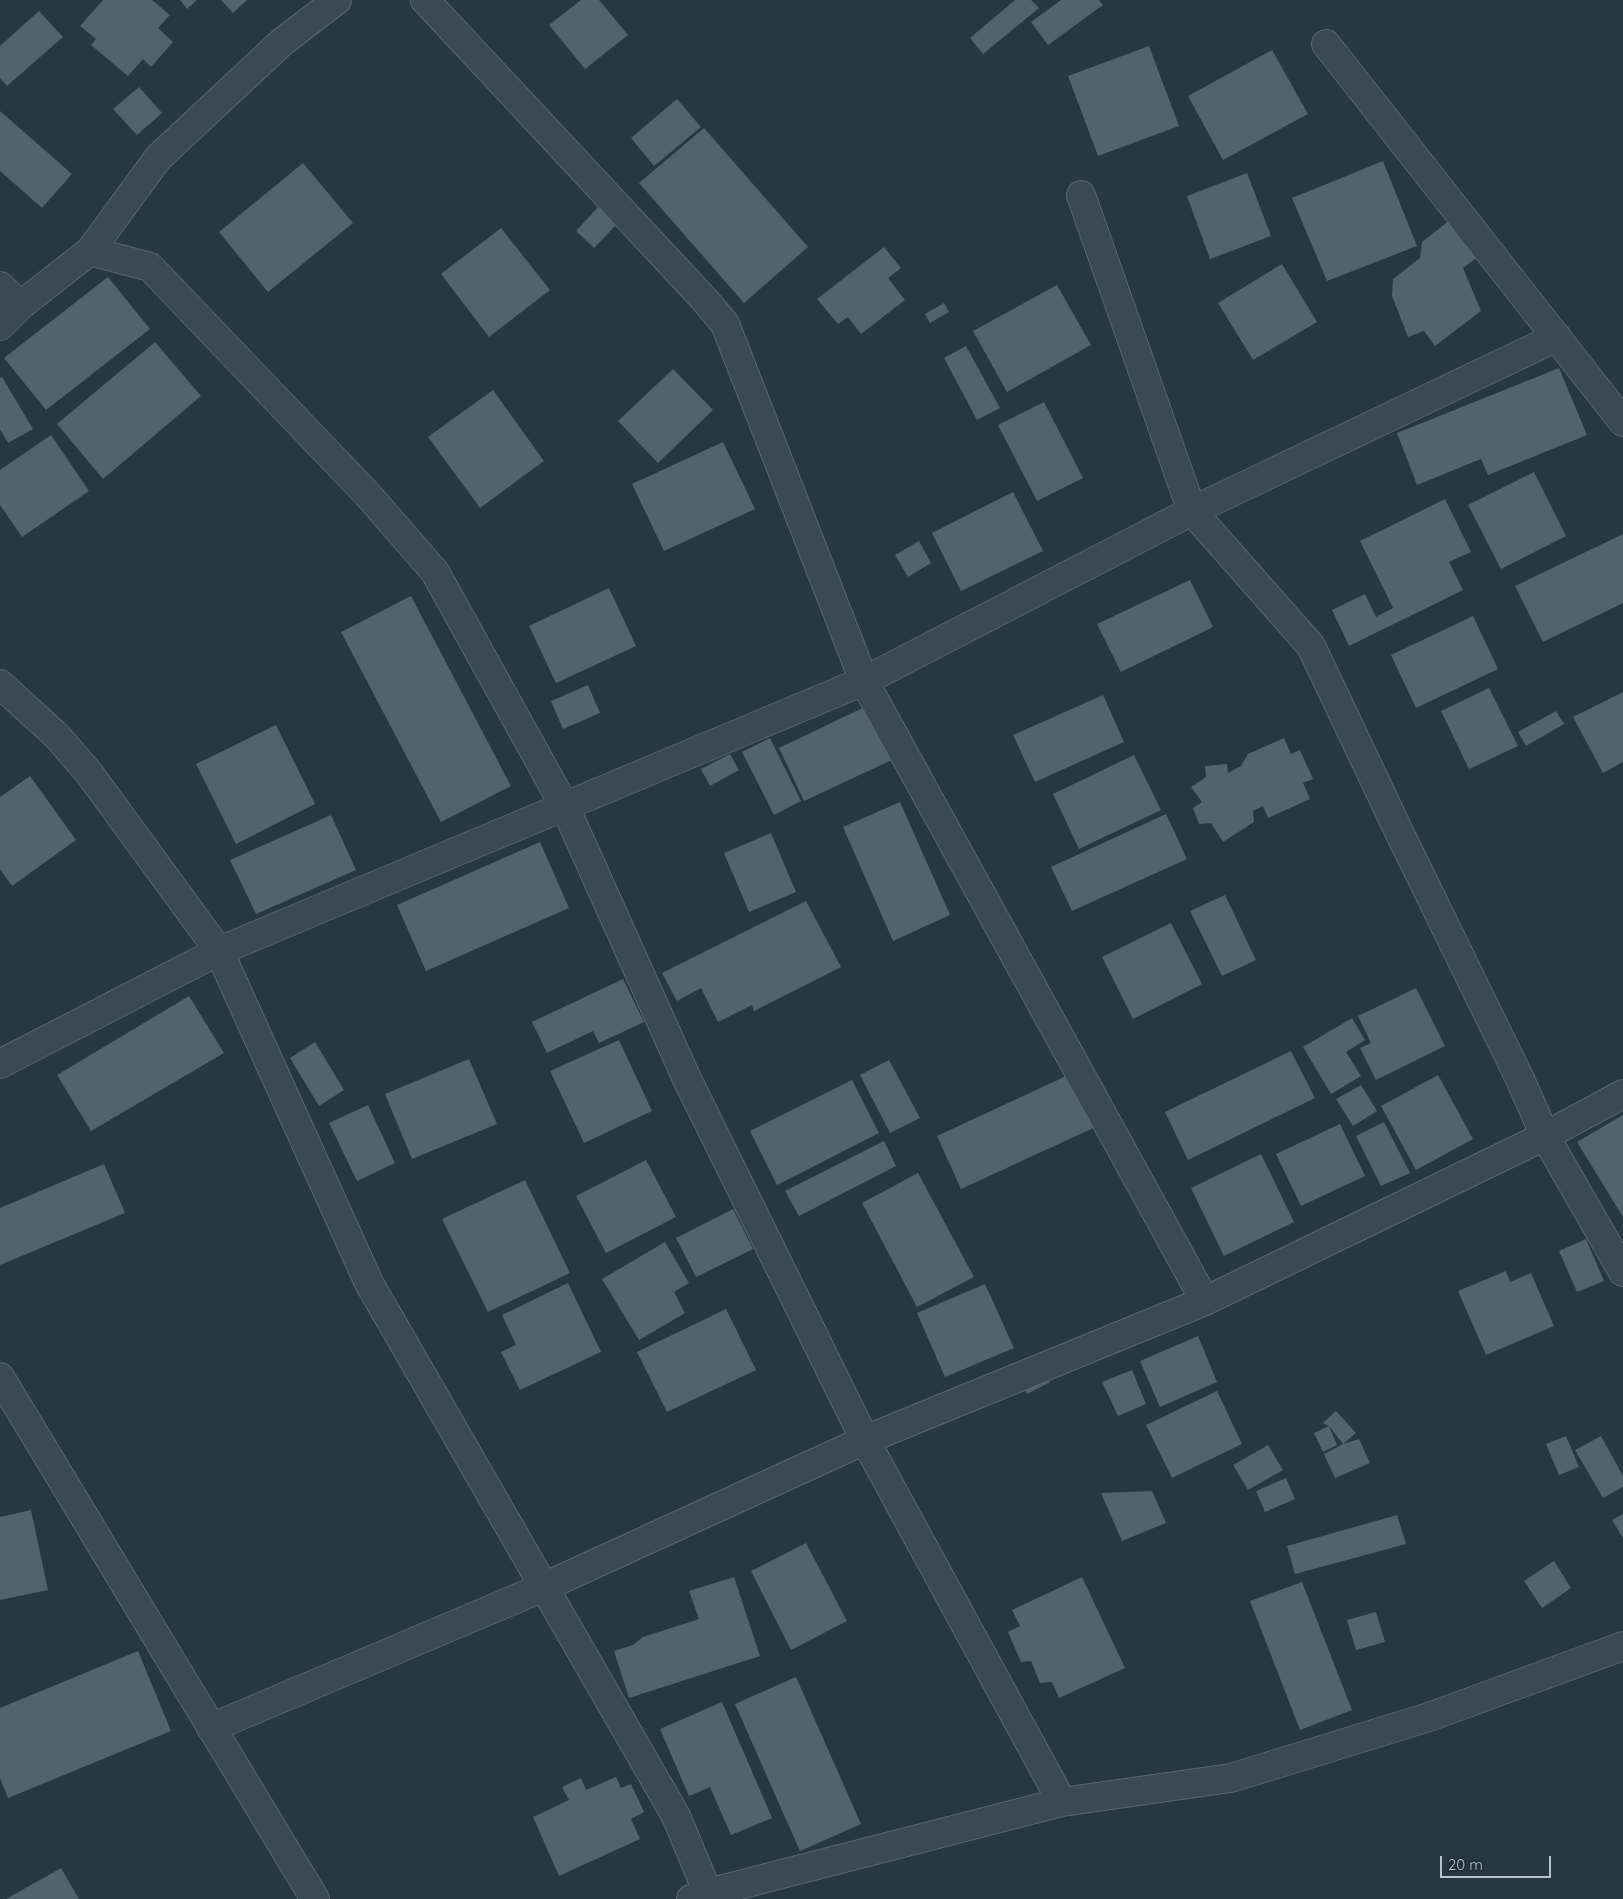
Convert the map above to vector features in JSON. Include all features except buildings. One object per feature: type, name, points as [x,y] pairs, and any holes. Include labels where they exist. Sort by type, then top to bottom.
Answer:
[{"type":"street","points":[[0,326],[21,305],[90,250],[158,158],[280,43],[337,0]]},
{"type":"street","points":[[425,0],[704,299],[725,324],[864,681],[1205,1301]]},
{"type":"street","points":[[1326,44],[1623,422]]},
{"type":"street","points":[[1081,196],[1192,511],[1311,646],[1402,838],[1520,1079],[1545,1136],[1623,1272]]},
{"type":"street","points":[[90,250],[150,267],[369,496],[435,572],[565,807],[687,1080],[865,1440],[1062,1802]]},
{"type":"street","points":[[0,286],[21,305]]},
{"type":"street","points":[[0,1064],[219,952],[864,681],[1192,511],[1558,337]]},
{"type":"street","points":[[0,684],[57,736],[90,773],[219,952],[369,1283],[676,1816],[700,1896],[1062,1802],[1231,1778],[1429,1717],[1623,1646]]},
{"type":"street","points":[[211,1728],[544,1587],[865,1440],[1205,1301],[1545,1136],[1623,1094]]},
{"type":"street","points":[[0,1377],[315,1899]]}]
